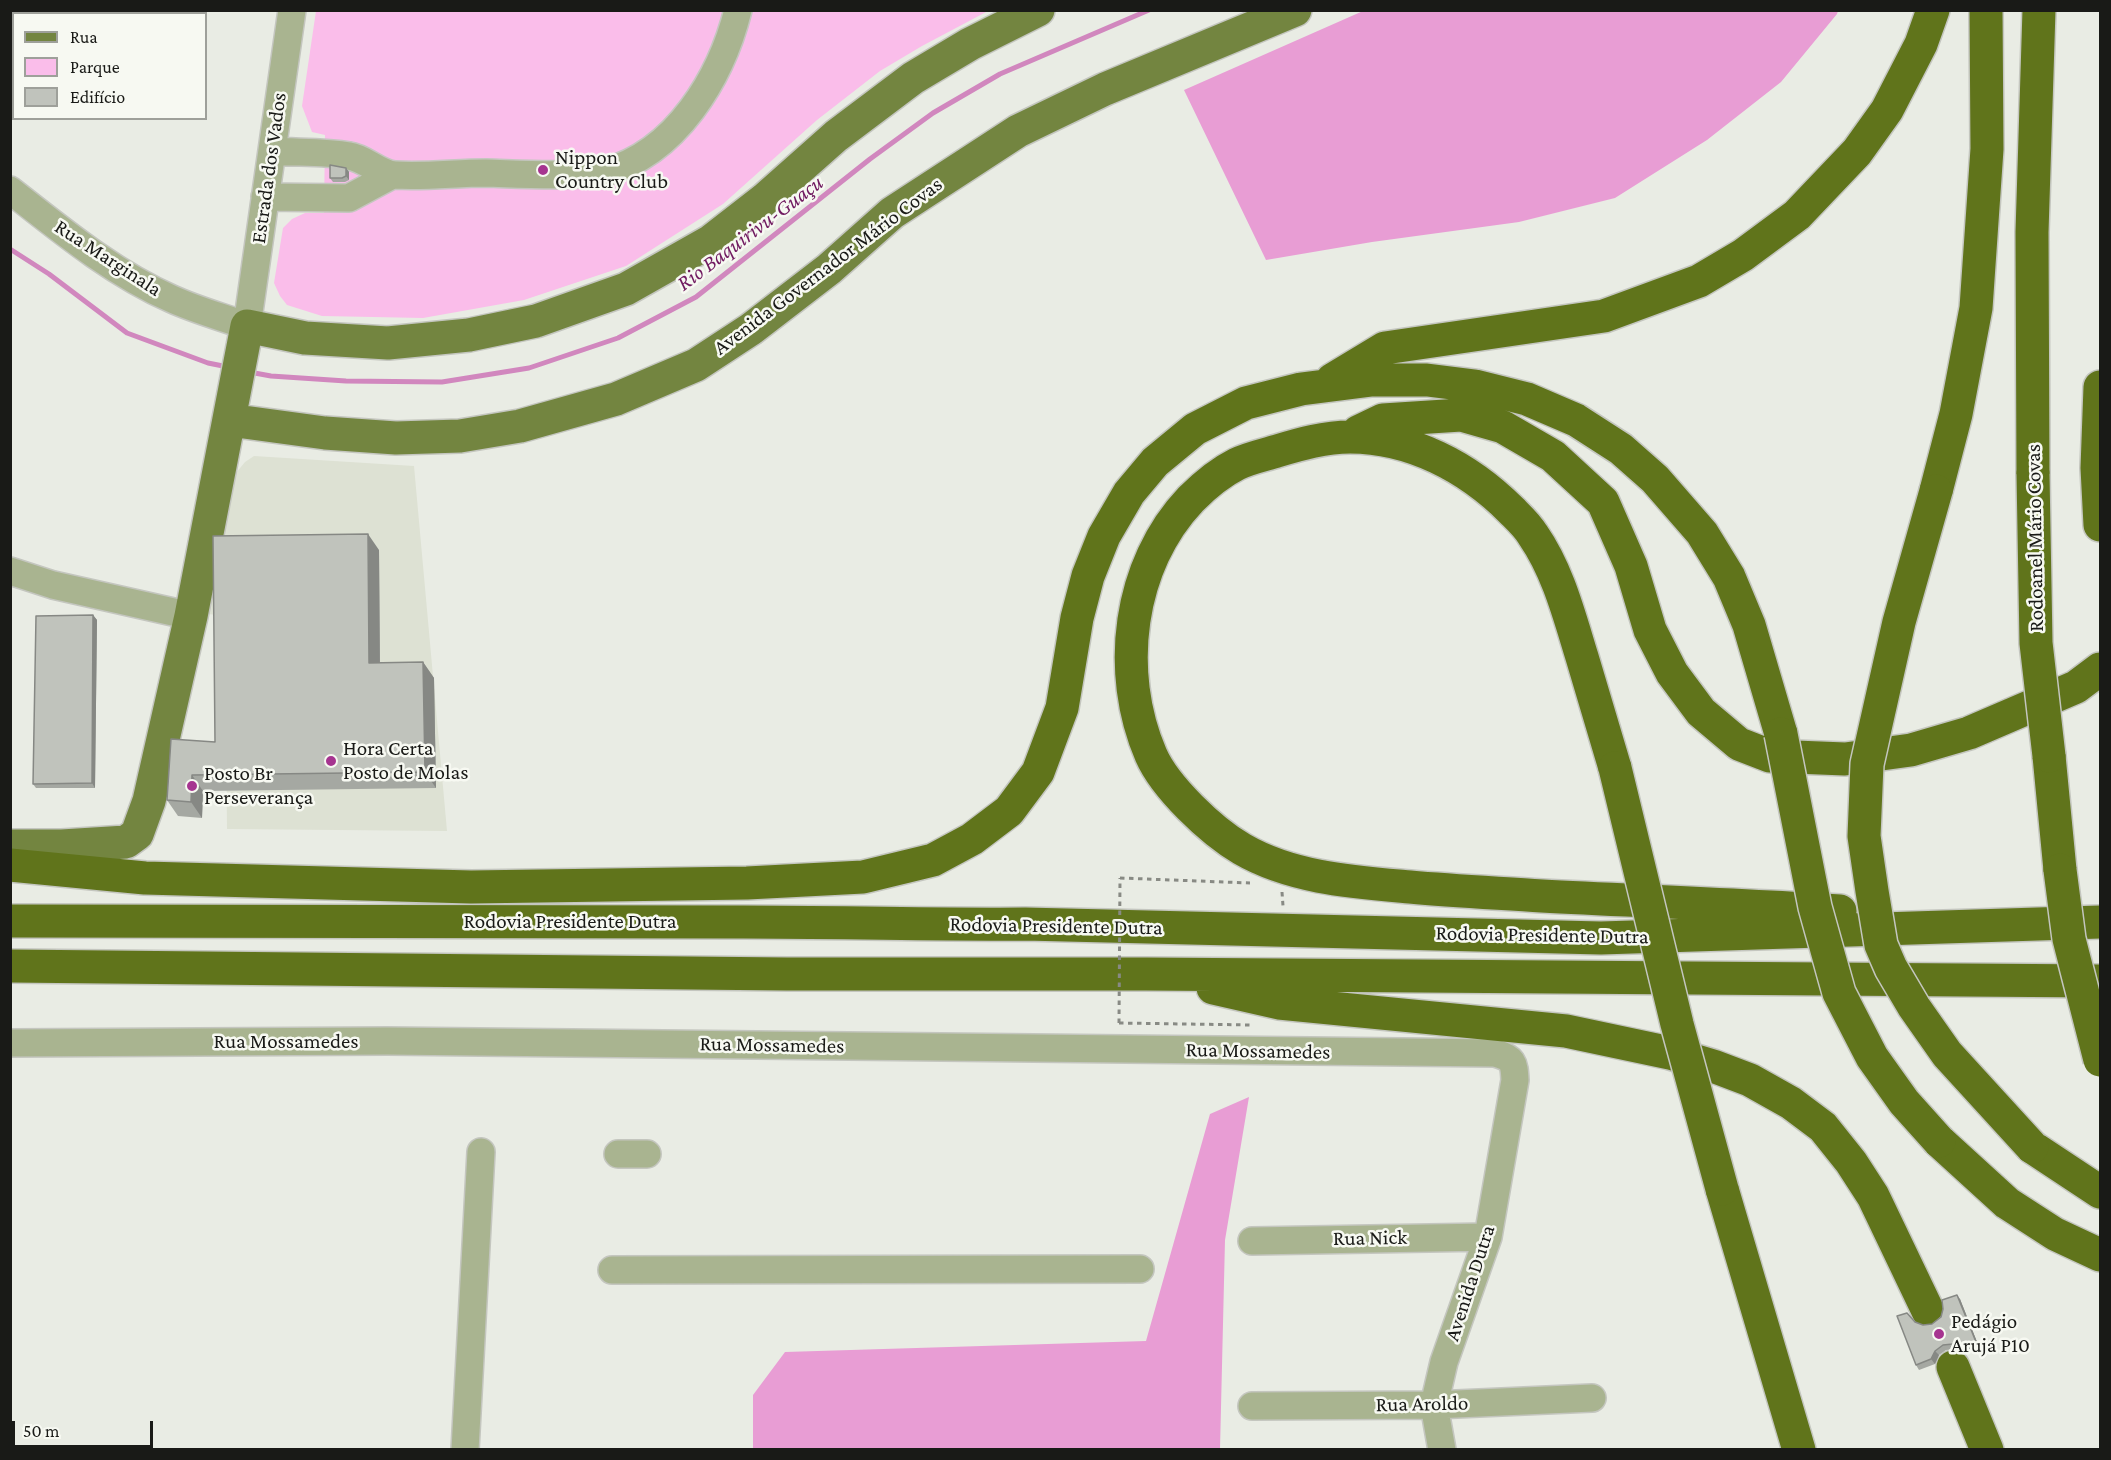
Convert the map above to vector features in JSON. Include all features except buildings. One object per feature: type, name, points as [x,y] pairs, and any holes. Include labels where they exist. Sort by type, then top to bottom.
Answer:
[{"type":"highway","points":[[1322,386],[1386,348],[1604,316],[1699,281],[1743,255],[1797,215],[1857,152],[1887,110],[1921,44],[1933,10]]},
{"type":"highway","points":[[1986,10],[1987,149],[1976,308],[1956,414],[1899,622],[1867,764],[1864,836],[1881,945],[1891,968],[1914,1007],[1947,1054],[2032,1147],[2100,1192]]},
{"type":"highway","name":"Rodoanel Mário Covas","points":[[2039,10],[2032,232],[2033,474],[2037,643],[2068,939],[2100,1060]]},
{"type":"highway","points":[[10,865],[145,879],[471,887],[747,883],[863,877],[933,860],[972,839],[1009,811],[1038,772],[1062,708],[1077,618],[1088,576],[1104,536],[1129,493],[1155,462],[1195,429],[1246,403],[1301,389],[1372,380],[1427,381],[1475,386],[1527,399],[1576,420],[1621,449],[1647,471],[1702,533],[1729,577],[1749,625],[1781,734],[1815,907],[1839,993],[1872,1057],[1904,1102],[1939,1141],[2007,1203],[2055,1234],[2100,1255]]},
{"type":"highway","points":[[2100,387],[2097,468],[2100,525]]},
{"type":"highway","points":[[1348,437],[1383,420],[1461,415],[1503,427],[1553,456],[1603,502],[1631,566],[1650,630],[1672,672],[1701,712],[1739,744],[1770,756],[1845,759],[1911,750],[1969,733],[2076,687],[2100,669]]},
{"type":"highway","points":[[1799,1449],[1722,1189],[1677,1024],[1615,768],[1567,607],[1548,558],[1531,530],[1503,502],[1472,477],[1438,457],[1397,442],[1348,437],[1310,442],[1237,464],[1192,498],[1175,518],[1155,550],[1139,594],[1131,631],[1132,679],[1139,722],[1152,759],[1175,790],[1208,825],[1243,850],[1301,873],[1359,883],[1475,892],[1898,914],[2035,924]]},
{"type":"highway","name":"Rodovia Presidente Dutra","points":[[10,921],[797,922],[1048,925],[1601,938],[2100,922]]},
{"type":"highway","name":"Rodovia Presidente Dutra","points":[[10,966],[787,974],[1146,974],[2100,981]]},
{"type":"highway","points":[[10,987],[78,982],[155,986],[207,969]]},
{"type":"highway","points":[[1146,974],[1279,1003],[1566,1031],[1670,1053],[1750,1080],[1791,1103],[1823,1127],[1851,1162],[1873,1196],[1928,1311]]},
{"type":"highway","points":[[1953,1367],[1987,1449]]},
{"type":"main road","points":[[10,846],[126,842],[137,834],[149,801],[191,616],[244,339],[305,338],[388,343],[469,335],[536,321],[626,289],[711,241],[765,199],[836,136],[913,78],[970,44],[1038,10]]},
{"type":"main road","name":"Avenida Governador Mário Covas","points":[[232,409],[325,433],[396,438],[460,436],[520,426],[616,399],[696,365],[751,329],[829,269],[892,213],[1018,130],[1105,89],[1295,10]]},
{"type":"street","name":"Estrada dos Vados","points":[[244,339],[292,10]]},
{"type":"street","points":[[272,151],[351,156],[392,175],[437,176],[474,173],[556,176],[603,172],[634,161],[655,148],[676,128],[706,87],[726,47],[738,10]]},
{"type":"street","points":[[265,197],[350,198],[392,175]]},
{"type":"street","name":"Rua Marginala","points":[[10,190],[118,269],[244,339]]},
{"type":"street","points":[[10,571],[52,585],[191,616]]},
{"type":"street","name":"Rua Mossamedes","points":[[10,1043],[622,1043],[1495,1053],[1507,1056],[1514,1066],[1515,1080]]},
{"type":"street","name":"Avenida Dutra","points":[[1442,1449],[1434,1405],[1444,1362],[1488,1237],[1515,1080]]},
{"type":"street","points":[[465,1449],[480,1152]]},
{"type":"street","points":[[618,1154],[647,1154]]},
{"type":"street","name":"Rua Nick","points":[[1252,1241],[1488,1237]]},
{"type":"street","points":[[612,1270],[1140,1269]]},
{"type":"street","name":"Rua Aroldo","points":[[1252,1406],[1434,1405],[1592,1398]]},
{"type":"path","points":[[1255,1025],[1119,1023],[1120,878],[1259,884]]},
{"type":"shaded area","points":[[1363,11],[1838,11],[1781,82],[1707,140],[1615,198],[1519,222],[1372,242],[1266,260],[1184,90]]},
{"type":"shaded area","points":[[254,456],[414,466],[447,831],[227,829],[225,616],[208,614],[236,473],[245,462]]},
{"type":"shaded area","points":[[1249,1097],[1225,1240],[1220,1449],[753,1449],[753,1395],[785,1352],[1146,1341],[1210,1114]]},
{"type":"green space","name":"Nippon Country Club","points":[[316,11],[988,11],[880,71],[817,120],[723,204],[626,266],[524,300],[423,318],[322,316],[287,305],[274,283],[283,228],[292,219],[305,213],[324,213],[325,135],[312,132],[302,106]]},
{"type":"waterway","name":"Rio Baquirivu-Guaçu","points":[[249,372],[271,376],[346,381],[442,382],[529,368],[618,338],[696,297],[870,159],[933,113],[1000,74],[1149,10]]},
{"type":"waterway","name":"Rio Baquirivu-Guaçu","points":[[10,249],[49,274],[127,333],[208,363],[228,367]]},
{"type":"place","name":"Nippon Country Club","points":[[543,170]]},
{"type":"place","name":"Hora Certa Posto de Molas","points":[[331,761]]},
{"type":"place","name":"Posto Br Perseverança","points":[[192,786]]},
{"type":"place","name":"Pedágio Arujá P10","points":[[1939,1334]]}]
